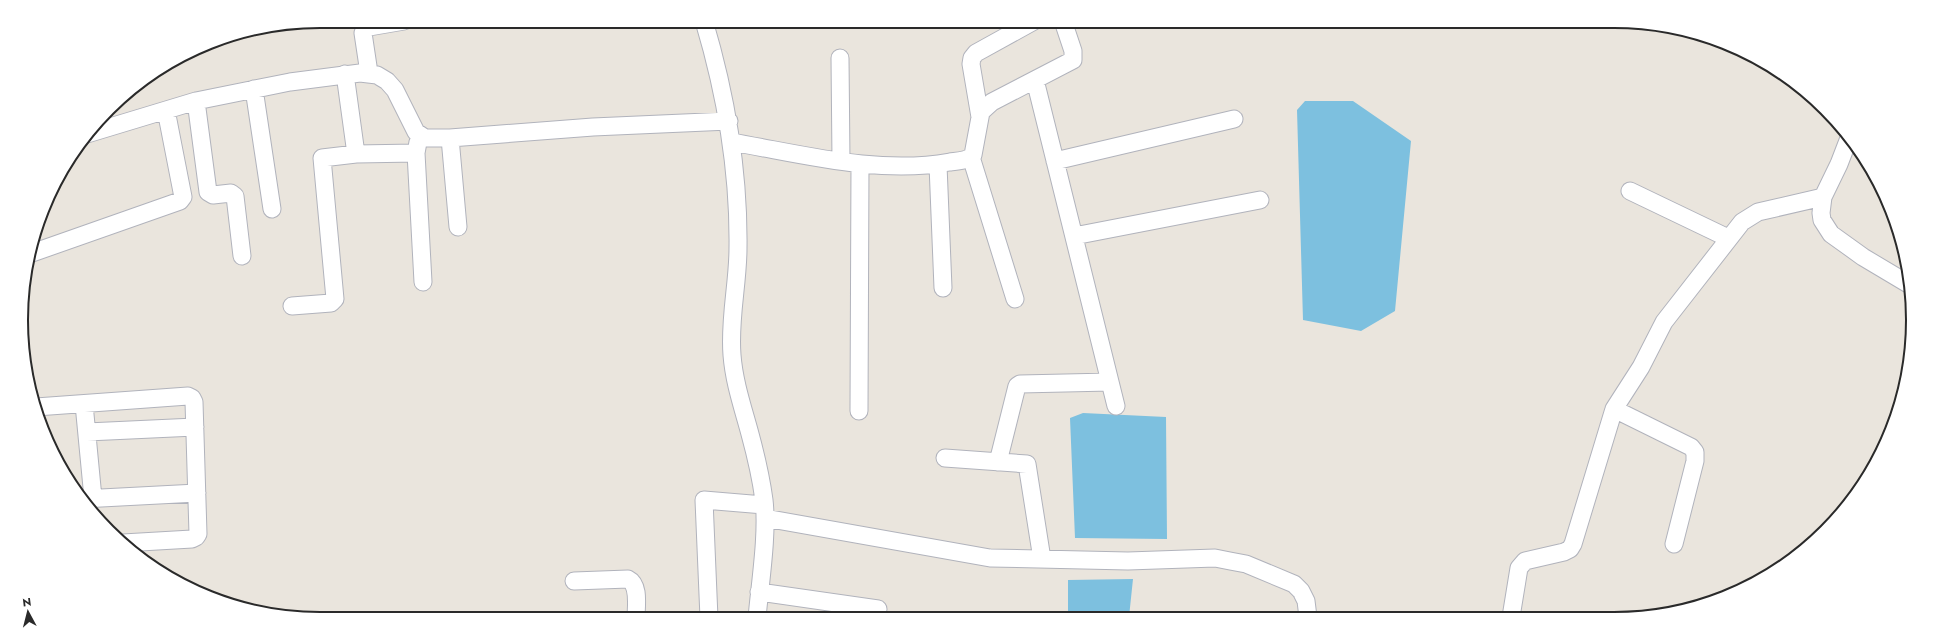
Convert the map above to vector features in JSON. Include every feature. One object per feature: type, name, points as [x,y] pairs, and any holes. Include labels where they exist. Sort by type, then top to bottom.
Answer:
[{"type":"street","points":[[367,28],[363,33],[369,74]]},
{"type":"street","points":[[706,28],[713,50],[729,121],[736,196],[738,249],[731,340],[732,356],[738,390],[753,444],[764,511],[757,612]]},
{"type":"street","points":[[980,117],[971,64],[972,58],[976,52],[1021,28]]},
{"type":"street","points":[[1015,299],[971,157],[980,117],[985,107],[1073,60],[1073,51],[1065,28]]},
{"type":"street","points":[[840,58],[841,161]]},
{"type":"street","points":[[345,74],[356,154]]},
{"type":"street","points":[[98,129],[196,101],[290,82],[345,74],[369,74],[383,78],[395,90],[413,127],[420,136],[430,139],[593,127],[729,121]]},
{"type":"street","points":[[1035,80],[1116,406]]},
{"type":"street","points":[[254,89],[272,209]]},
{"type":"street","points":[[196,101],[208,192],[213,195],[231,193],[235,196],[242,256]]},
{"type":"street","points":[[36,251],[180,201],[183,197],[166,110]]},
{"type":"street","points":[[1055,161],[1234,119]]},
{"type":"street","points":[[420,136],[416,152],[423,282]]},
{"type":"street","points":[[450,138],[458,227]]},
{"type":"street","points":[[731,142],[860,164],[898,167],[938,165],[971,157]]},
{"type":"street","points":[[1847,143],[1823,197],[1821,212],[1822,220],[1831,234],[1863,257],[1904,281]]},
{"type":"street","points":[[292,306],[331,303],[335,299],[321,161],[322,158],[325,156],[356,154],[416,152]]},
{"type":"street","points":[[860,164],[860,411]]},
{"type":"street","points":[[938,165],[944,288]]},
{"type":"street","points":[[1630,191],[1728,238]]},
{"type":"street","points":[[1512,612],[1519,568],[1521,564],[1564,552],[1570,549],[1573,544],[1614,409],[1641,367],[1664,322],[1742,222],[1758,212],[1823,197]]},
{"type":"street","points":[[1074,236],[1260,200]]},
{"type":"street","points":[[998,462],[1017,386],[1020,384],[1110,382]]},
{"type":"street","points":[[41,408],[188,396],[192,398],[194,402],[198,534],[192,539],[130,543]]},
{"type":"street","points":[[84,404],[87,432],[87,497]]},
{"type":"street","points":[[1614,409],[1691,447],[1695,452],[1695,461],[1674,544]]},
{"type":"street","points":[[87,432],[195,427]]},
{"type":"street","points":[[945,458],[1027,464],[1042,559]]},
{"type":"street","points":[[88,498],[197,493]]},
{"type":"street","points":[[709,612],[704,500],[764,511],[976,556],[1128,561],[1215,558],[1246,564],[1294,584],[1302,591],[1306,601],[1307,612]]},
{"type":"street","points":[[574,581],[628,579],[633,581],[636,586],[636,612]]},
{"type":"street","points":[[759,592],[878,609]]},
{"type":"water","points":[[1305,101],[1353,101],[1411,141],[1395,311],[1361,331],[1303,320],[1297,110]]},
{"type":"water","points":[[1083,413],[1166,417],[1167,539],[1075,538],[1070,418]]},
{"type":"water","points":[[1133,579],[1130,612],[1068,612],[1068,580]]}]
